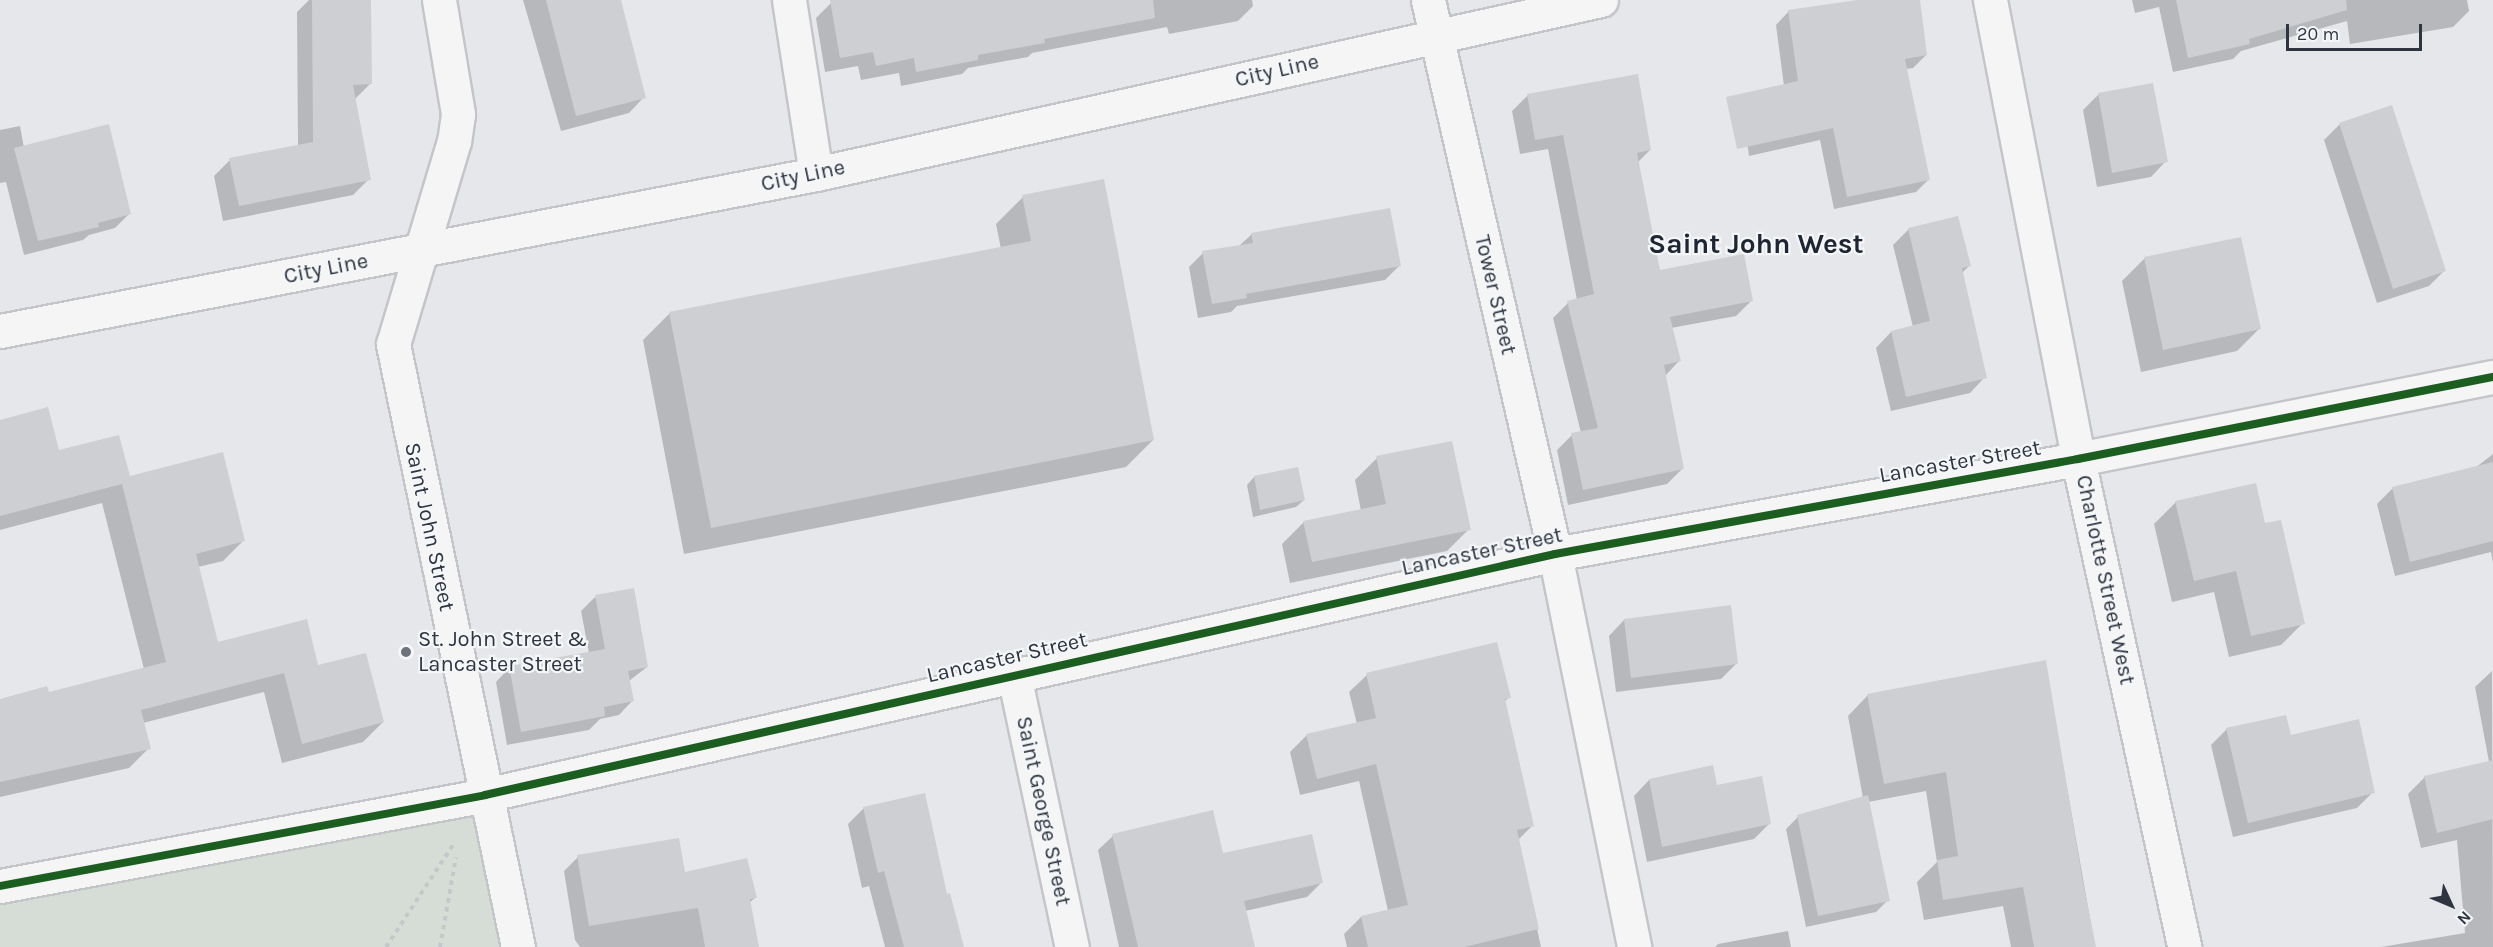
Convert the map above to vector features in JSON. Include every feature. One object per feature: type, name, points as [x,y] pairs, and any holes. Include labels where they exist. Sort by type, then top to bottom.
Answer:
[{"type":"street","name":"Saint John Street","points":[[439,0],[458,114],[454,141],[422,250],[398,321],[393,344],[395,366],[518,947]]},
{"type":"street","points":[[789,0],[816,174]]},
{"type":"street","name":"Tower Street","points":[[1428,0],[1555,554],[1634,947]]},
{"type":"street","name":"City Line","points":[[0,331],[816,174],[1601,0]]},
{"type":"street","name":"Charlotte Street West","points":[[1990,0],[2078,459],[2184,947]]},
{"type":"street","name":"Lancaster Street","points":[[0,886],[485,795],[1555,554],[2078,459],[2493,377]]},
{"type":"street","name":"Saint George Street","points":[[1014,675],[1072,947]]},
{"type":"path","points":[[386,947],[460,833],[440,947]]},
{"type":"shaded area","points":[[485,795],[518,947],[0,947],[0,886]]},
{"type":"building","points":[[312,0],[371,0],[372,84],[353,85],[371,180],[239,206],[229,158],[313,142]]},
{"type":"building","points":[[546,0],[621,0],[646,98],[576,116]]},
{"type":"building","points":[[830,0],[1153,0],[1155,18],[1044,39],[1045,43],[978,55],[978,60],[916,72],[914,58],[876,66],[873,52],[840,58]]},
{"type":"building","points":[[1857,0],[1920,0],[1927,55],[1905,59],[1930,180],[1847,197],[1833,128],[1737,149],[1726,97],[1798,81],[1788,10]]},
{"type":"building","points":[[2176,0],[2346,0],[2347,10],[2249,39],[2250,44],[2188,58]]},
{"type":"building","points":[[1638,74],[1651,150],[1637,153],[1660,270],[1744,254],[1753,301],[1670,317],[1681,361],[1664,365],[1684,469],[1583,490],[1571,433],[1598,428],[1567,301],[1594,294],[1563,135],[1535,140],[1527,94]]},
{"type":"building","points":[[2153,83],[2168,162],[2112,173],[2098,93]]},
{"type":"building","points":[[2392,105],[2446,271],[2393,289],[2339,123]]},
{"type":"building","points":[[109,124],[131,214],[98,223],[99,227],[38,241],[14,148]]},
{"type":"building","points":[[1104,179],[1154,440],[711,528],[669,312],[1031,241],[1022,195]]},
{"type":"building","points":[[1390,208],[1401,266],[1246,294],[1247,298],[1212,304],[1202,251],[1253,243],[1251,233]]},
{"type":"building","points":[[1958,216],[1971,266],[1962,268],[1987,378],[1906,397],[1891,331],[1930,321],[1908,228]]},
{"type":"building","points":[[2241,237],[2261,329],[2163,350],[2144,257]]},
{"type":"building","points":[[48,407],[59,450],[119,435],[130,476],[223,452],[245,541],[196,554],[218,642],[307,619],[318,665],[366,653],[384,722],[302,744],[284,673],[141,710],[151,749],[0,782],[0,699],[47,686],[49,692],[166,662],[122,484],[0,516],[0,420]]},
{"type":"building","points":[[1452,441],[1471,530],[1312,562],[1303,521],[1386,504],[1376,456]]},
{"type":"building","points":[[2493,462],[2493,541],[2410,562],[2392,487]]},
{"type":"building","points":[[1298,467],[1305,500],[1260,510],[1254,476]]},
{"type":"building","points":[[2256,483],[2265,523],[2281,520],[2305,624],[2251,636],[2236,571],[2194,581],[2175,501]]},
{"type":"building","points":[[634,588],[648,667],[628,671],[634,701],[604,707],[605,716],[521,732],[509,666],[605,649],[595,595]]},
{"type":"building","points":[[1731,605],[1738,664],[1631,678],[1624,619]]},
{"type":"building","points":[[1497,642],[1511,698],[1505,699],[1534,826],[1517,830],[1539,929],[1464,947],[1368,947],[1361,916],[1408,905],[1376,764],[1317,779],[1306,734],[1376,718],[1366,673]]},
{"type":"building","points":[[2046,660],[2096,947],[2034,947],[2023,887],[1943,900],[1937,860],[1958,856],[1946,772],[1884,784],[1867,694]]},
{"type":"building","points":[[2286,715],[2291,735],[2359,719],[2375,793],[2248,823],[2226,728]]},
{"type":"building","points":[[2493,760],[2493,819],[2437,833],[2424,776]]},
{"type":"building","points":[[1713,765],[1717,785],[1762,776],[1771,824],[1662,847],[1649,779]]},
{"type":"building","points":[[925,793],[947,894],[950,893],[964,947],[904,947],[884,871],[878,873],[863,807]]},
{"type":"building","points":[[1868,795],[1890,901],[1818,916],[1797,815]]},
{"type":"building","points":[[1213,810],[1223,853],[1312,834],[1323,883],[1244,901],[1255,947],[1138,947],[1112,834]]},
{"type":"building","points":[[679,838],[685,872],[747,858],[757,898],[750,899],[759,947],[705,947],[698,908],[589,926],[577,855]]},
{"type":"cycle path","points":[[0,886],[485,795],[1555,554],[2078,459],[2493,377]]},
{"type":"place","name":"St. John Street & Lancaster Street","points":[[406,652]]},
{"type":"district","name":"Saint John West","points":[[1756,244]]}]
